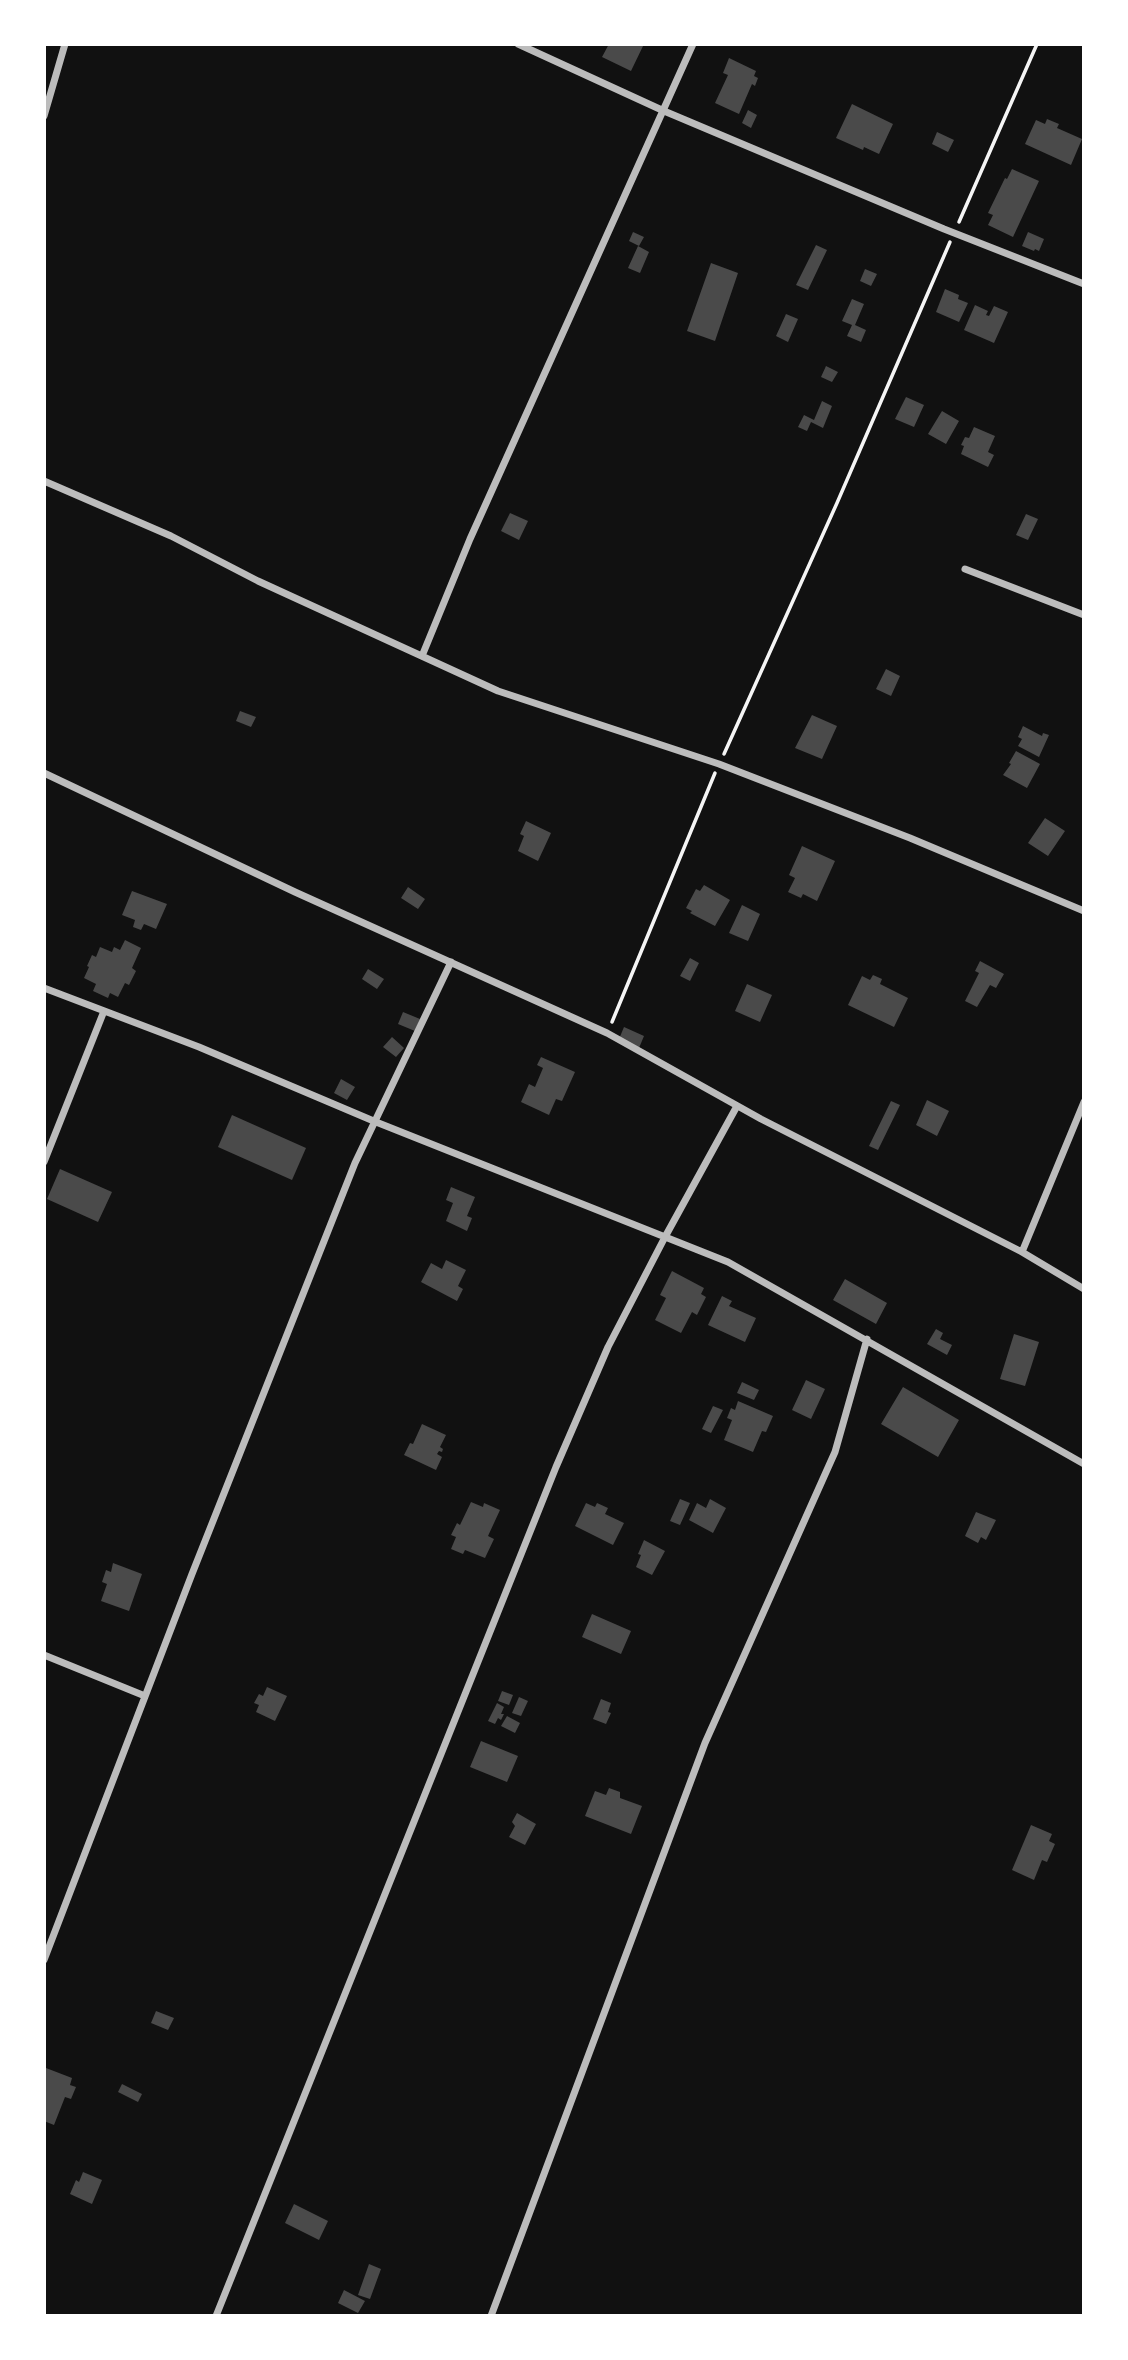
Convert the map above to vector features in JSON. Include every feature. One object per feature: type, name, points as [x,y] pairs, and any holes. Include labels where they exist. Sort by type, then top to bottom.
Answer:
[{"type":"street","points":[[44,116],[65,44]]},
{"type":"street","points":[[518,44],[664,111],[954,233],[1084,284]]},
{"type":"street","points":[[422,656],[470,539],[693,44]]},
{"type":"street","points":[[44,481],[171,536],[258,581],[498,691],[719,764],[910,838],[1084,911]]},
{"type":"street","points":[[965,569],[1084,615]]},
{"type":"street","points":[[44,773],[295,892],[607,1033],[737,1106],[1022,1252],[1084,1289]]},
{"type":"street","points":[[44,1960],[355,1163],[451,962]]},
{"type":"street","points":[[44,988],[199,1047],[376,1122],[727,1262],[1084,1464]]},
{"type":"street","points":[[44,1162],[104,1011]]},
{"type":"street","points":[[1022,1252],[1084,1102]]},
{"type":"street","points":[[216,2316],[556,1467],[608,1347],[737,1106]]},
{"type":"street","points":[[491,2316],[705,1743],[835,1451],[866,1339]]},
{"type":"street","points":[[44,1655],[145,1696]]},
{"type":"path","points":[[607,1033],[719,764],[837,503],[1037,44]]},
{"type":"building","points":[[609,44],[644,44],[631,71],[602,57]]},
{"type":"building","points":[[729,58],[756,71],[754,76],[758,78],[755,86],[752,84],[739,114],[715,103],[728,75],[723,73]]},
{"type":"building","points":[[852,104],[893,124],[879,154],[836,138]]},
{"type":"building","points":[[748,110],[757,115],[751,128],[742,123]]},
{"type":"building","points":[[1047,119],[1059,124],[1057,128],[1082,139],[1071,165],[1025,144],[1036,120],[1045,124]]},
{"type":"building","points":[[937,132],[954,140],[948,152],[932,144]]},
{"type":"building","points":[[1012,169],[1039,181],[1013,237],[988,225],[993,215],[988,213]]},
{"type":"building","points":[[633,232],[644,237],[639,246],[629,241]]},
{"type":"building","points":[[1028,232],[1044,239],[1039,251],[1022,246]]},
{"type":"building","points":[[816,245],[827,250],[808,290],[796,285]]},
{"type":"building","points":[[638,246],[649,252],[640,273],[628,268]]},
{"type":"building","points":[[711,263],[738,273],[715,341],[687,331]]},
{"type":"building","points":[[865,269],[877,274],[871,286],[860,281]]},
{"type":"building","points":[[945,289],[959,295],[958,299],[968,303],[959,322],[936,312]]},
{"type":"building","points":[[852,299],[864,304],[855,325],[866,330],[861,342],[847,336],[852,325],[842,321]]},
{"type":"building","points":[[975,305],[988,311],[986,315],[989,316],[994,306],[1008,312],[994,343],[964,330]]},
{"type":"building","points":[[786,314],[798,319],[788,342],[776,336]]},
{"type":"building","points":[[826,366],[838,372],[832,382],[821,377]]},
{"type":"building","points":[[906,397],[924,405],[914,427],[895,419]]},
{"type":"building","points":[[822,401],[832,406],[823,428],[811,422],[807,431],[798,427],[804,415],[814,420]]},
{"type":"building","points":[[942,411],[959,421],[946,444],[928,434]]},
{"type":"building","points":[[974,427],[995,436],[988,452],[994,455],[988,467],[961,454],[964,446],[961,445],[965,437],[969,438]]},
{"type":"building","points":[[510,513],[528,521],[519,540],[501,531]]},
{"type":"building","points":[[1026,514],[1038,519],[1028,540],[1016,535]]},
{"type":"building","points":[[886,669],[900,676],[891,696],[876,689]]},
{"type":"building","points":[[240,711],[256,717],[251,727],[236,721]]},
{"type":"building","points":[[812,715],[837,726],[822,759],[795,748]]},
{"type":"building","points":[[1023,726],[1042,736],[1043,733],[1049,735],[1039,757],[1018,746],[1022,739],[1018,737]]},
{"type":"building","points":[[1016,751],[1040,764],[1027,788],[1003,775]]},
{"type":"building","points":[[1045,818],[1065,831],[1048,856],[1028,843]]},
{"type":"building","points":[[526,821],[551,833],[538,861],[518,851],[524,836],[520,834]]},
{"type":"building","points":[[802,846],[835,861],[817,901],[803,894],[801,898],[788,892],[795,878],[789,875]]},
{"type":"building","points":[[704,885],[730,900],[715,926],[690,913],[692,911],[686,908],[696,889],[700,891]]},
{"type":"building","points":[[408,887],[425,899],[418,909],[401,898]]},
{"type":"building","points":[[132,891],[167,904],[156,929],[144,924],[141,930],[133,927],[135,920],[122,915]]},
{"type":"building","points":[[742,905],[760,914],[748,941],[729,933]]},
{"type":"building","points":[[125,940],[141,948],[132,968],[136,971],[129,985],[125,983],[118,997],[110,993],[108,998],[93,991],[96,984],[84,978],[89,967],[87,966],[92,955],[96,957],[100,947],[112,952],[114,947],[120,950]]},
{"type":"building","points":[[690,958],[699,963],[690,981],[680,976]]},
{"type":"building","points":[[980,961],[1004,974],[996,988],[990,985],[977,1007],[965,1001],[979,973],[975,971]]},
{"type":"building","points":[[368,969],[384,979],[377,989],[362,979]]},
{"type":"building","points":[[873,975],[882,979],[880,984],[908,998],[894,1027],[848,1005],[862,976],[870,980]]},
{"type":"building","points":[[747,984],[772,995],[760,1022],[735,1011]]},
{"type":"building","points":[[403,1012],[420,1019],[415,1031],[398,1024]]},
{"type":"building","points":[[624,1027],[644,1036],[639,1048],[619,1039]]},
{"type":"building","points":[[392,1037],[404,1048],[396,1057],[383,1047]]},
{"type":"building","points":[[541,1057],[575,1072],[562,1101],[556,1099],[549,1115],[521,1102],[529,1084],[535,1087],[543,1068],[537,1065]]},
{"type":"building","points":[[341,1079],[355,1087],[347,1100],[334,1093]]},
{"type":"building","points":[[927,1100],[949,1111],[937,1136],[916,1125]]},
{"type":"building","points":[[891,1101],[900,1105],[878,1150],[869,1146]]},
{"type":"building","points":[[232,1115],[306,1148],[292,1180],[218,1147]]},
{"type":"building","points":[[60,1169],[112,1192],[98,1222],[47,1199]]},
{"type":"building","points":[[451,1187],[475,1197],[467,1216],[472,1218],[467,1231],[446,1221],[453,1203],[446,1200]]},
{"type":"building","points":[[446,1260],[466,1270],[458,1286],[463,1289],[457,1301],[421,1282],[431,1263],[442,1269]]},
{"type":"building","points":[[672,1271],[704,1288],[701,1294],[706,1297],[697,1315],[692,1312],[681,1333],[655,1320],[666,1298],[660,1295]]},
{"type":"building","points":[[845,1279],[887,1303],[876,1324],[833,1300]]},
{"type":"building","points":[[722,1296],[732,1301],[729,1306],[756,1318],[745,1342],[708,1325]]},
{"type":"building","points":[[936,1329],[943,1333],[940,1339],[952,1345],[947,1355],[927,1344]]},
{"type":"building","points":[[1014,1334],[1039,1342],[1025,1386],[1000,1379]]},
{"type":"building","points":[[806,1380],[825,1389],[811,1419],[792,1410]]},
{"type":"building","points":[[742,1382],[759,1390],[754,1400],[737,1393]]},
{"type":"building","points":[[903,1387],[959,1420],[938,1457],[881,1424]]},
{"type":"building","points":[[738,1401],[773,1416],[766,1432],[762,1431],[753,1452],[724,1440],[732,1420],[727,1418],[731,1408],[735,1410]]},
{"type":"building","points":[[713,1406],[723,1410],[711,1433],[702,1429]]},
{"type":"building","points":[[422,1424],[446,1435],[440,1447],[442,1452],[437,1454],[442,1457],[436,1470],[404,1455],[410,1443],[413,1444]]},
{"type":"building","points":[[680,1499],[690,1503],[680,1525],[670,1521]]},
{"type":"building","points":[[710,1499],[726,1508],[713,1533],[689,1520],[697,1503],[706,1508]]},
{"type":"building","points":[[471,1502],[483,1507],[484,1503],[500,1510],[488,1536],[494,1539],[485,1558],[465,1550],[463,1554],[451,1549],[456,1537],[451,1535],[457,1523],[460,1525]]},
{"type":"building","points":[[586,1503],[595,1507],[597,1503],[608,1508],[605,1514],[624,1523],[613,1545],[575,1526]]},
{"type":"building","points":[[976,1512],[996,1520],[986,1540],[981,1537],[978,1543],[965,1536]]},
{"type":"building","points":[[644,1540],[665,1551],[652,1575],[636,1567]]},
{"type":"building","points":[[113,1563],[142,1574],[129,1611],[101,1601],[107,1584],[102,1582],[106,1570],[111,1572]]},
{"type":"building","points":[[592,1614],[631,1631],[621,1654],[582,1637]]},
{"type":"building","points":[[267,1687],[287,1696],[275,1721],[256,1712],[259,1705],[254,1703],[259,1694],[263,1696]]},
{"type":"building","points":[[502,1691],[513,1695],[509,1705],[498,1701]]},
{"type":"building","points":[[519,1697],[528,1701],[521,1716],[512,1713]]},
{"type":"building","points":[[601,1699],[611,1703],[608,1712],[611,1713],[606,1724],[593,1719]]},
{"type":"building","points":[[497,1703],[504,1707],[501,1714],[504,1714],[495,1724],[488,1721]]},
{"type":"building","points":[[507,1716],[520,1723],[515,1733],[501,1726]]},
{"type":"building","points":[[481,1741],[518,1756],[507,1782],[470,1767]]},
{"type":"building","points":[[609,1788],[620,1792],[620,1798],[642,1806],[631,1834],[585,1816],[595,1791],[606,1795]]},
{"type":"building","points":[[517,1813],[536,1824],[525,1845],[509,1837],[515,1826],[512,1822]]},
{"type":"building","points":[[1031,1825],[1052,1834],[1049,1841],[1055,1844],[1047,1862],[1042,1860],[1034,1880],[1012,1870]]},
{"type":"building","points":[[156,2011],[174,2018],[168,2030],[151,2023]]},
{"type":"building","points":[[46,2068],[72,2078],[70,2085],[76,2087],[71,2099],[65,2097],[54,2125],[44,2121]]},
{"type":"building","points":[[122,2084],[142,2094],[138,2102],[118,2092]]},
{"type":"building","points":[[83,2172],[102,2180],[92,2204],[70,2194]]},
{"type":"building","points":[[294,2204],[328,2221],[319,2240],[285,2223]]},
{"type":"building","points":[[369,2264],[381,2269],[370,2299],[358,2295]]},
{"type":"building","points":[[344,2290],[365,2301],[358,2313],[338,2303]]}]
